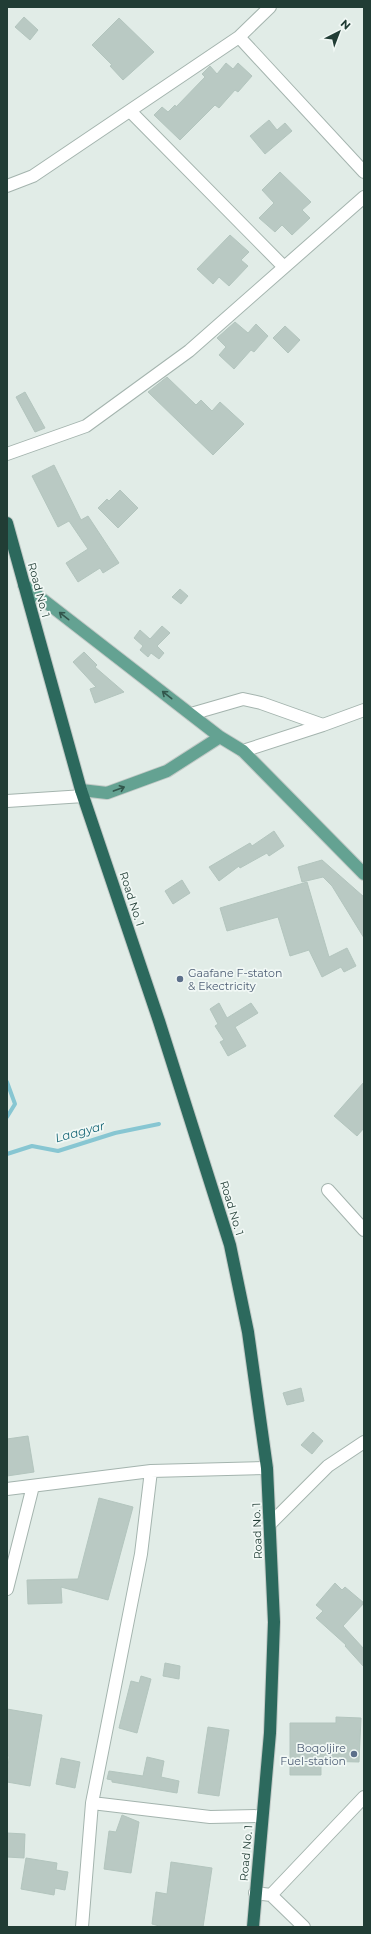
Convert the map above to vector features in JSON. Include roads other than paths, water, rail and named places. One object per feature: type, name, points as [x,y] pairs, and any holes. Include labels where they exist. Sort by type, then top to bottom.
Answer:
[{"type":"highway","name":"Road No. 1","points":[[7,523],[83,793],[159,1021],[230,1244],[248,1332],[268,1468],[274,1622],[270,1733],[253,1927]]},
{"type":"main road","points":[[24,585],[220,737],[243,751],[364,874]]},
{"type":"main road","points":[[83,793],[107,793],[167,771],[220,737]]},
{"type":"street","points":[[7,186],[33,176],[239,37],[270,7]]},
{"type":"street","points":[[239,37],[364,172]]},
{"type":"street","points":[[130,110],[284,267]]},
{"type":"street","points":[[7,454],[86,426],[189,351],[364,197]]},
{"type":"street","points":[[191,714],[243,699],[261,703],[324,725]]},
{"type":"street","points":[[243,751],[324,725],[364,710]]},
{"type":"street","points":[[350,715],[364,719]]},
{"type":"street","points":[[7,800],[83,793]]},
{"type":"street","points":[[328,1190],[364,1230]]},
{"type":"street","points":[[270,1524],[328,1466],[364,1442]]},
{"type":"street","points":[[7,1489],[150,1471],[268,1468]]},
{"type":"street","points":[[82,1927],[92,1803],[141,1554],[150,1471]]},
{"type":"street","points":[[7,1589],[33,1486]]},
{"type":"street","points":[[271,1895],[364,1797]]},
{"type":"street","points":[[92,1803],[210,1818],[262,1816]]},
{"type":"street","points":[[255,1893],[271,1895],[304,1927]]},
{"type":"waterway","points":[[7,1082],[15,1104],[7,1117]]},
{"type":"waterway","name":"Laagyar","points":[[7,1154],[32,1146],[58,1151],[115,1133],[159,1124]]},
{"type":"place","name":"Gaafane F-staton & Ekectricity","points":[[180,979]]},
{"type":"place","name":"Boqoljire Fuel-station","points":[[354,1754]]}]
